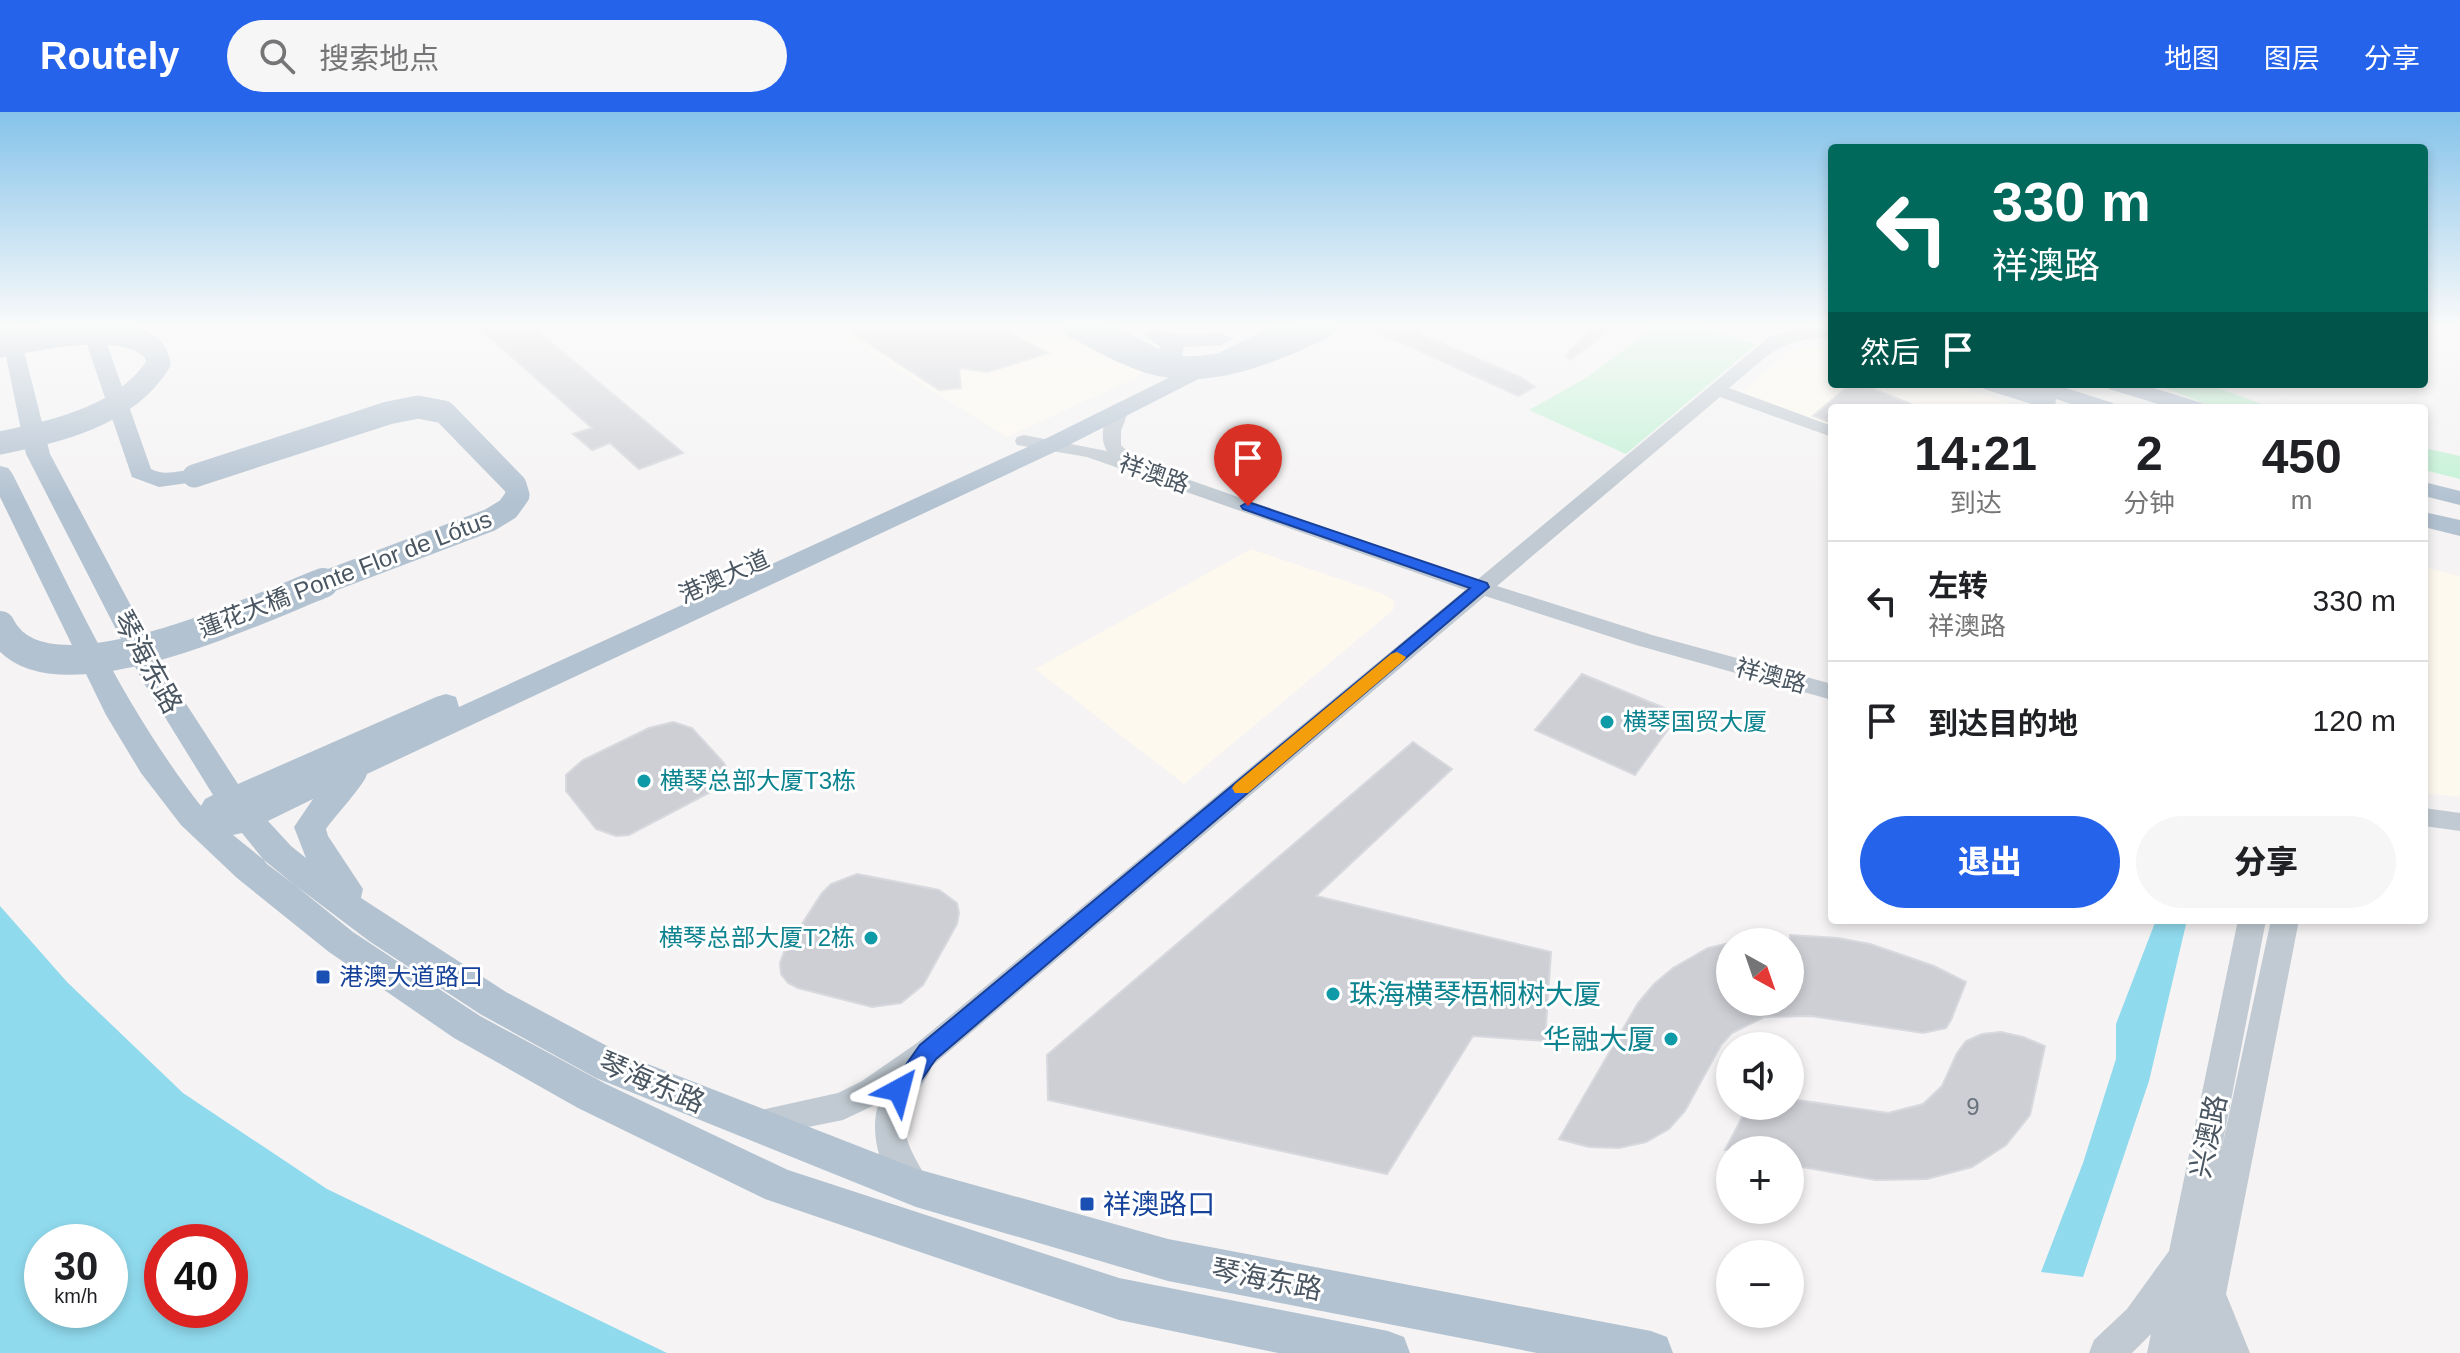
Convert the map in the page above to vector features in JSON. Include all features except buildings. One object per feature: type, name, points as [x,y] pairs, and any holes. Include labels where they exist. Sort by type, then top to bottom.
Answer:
[{"type":"main road","name":"琴海东路","points":[[22,385],[38,454],[156,680],[240,808],[279,855],[381,931],[493,1003],[609,1066],[916,1188],[1168,1260],[1651,1353]]},
{"type":"main road","name":"蓮花大橋 Ponte Flor de Lótus","points":[[0,626],[8,643],[15,649],[50,660],[90,660],[129,652],[182,636],[490,520],[508,509],[518,495],[515,485],[444,412],[428,408],[388,413],[194,476],[162,480],[146,477],[140,472],[111,385]]},
{"type":"main road","points":[[0,443],[66,426],[108,408],[142,385]]},
{"type":"main road","name":"港澳大道","points":[[240,808],[1024,441],[1137,385]]},
{"type":"main road","points":[[1121,411],[1207,385]]},
{"type":"main road","name":"港澳大道","points":[[240,808],[370,761],[1172,386]]},
{"type":"main road","points":[[2004,388],[2052,404]]},
{"type":"main road","points":[[2043,388],[2093,404]]},
{"type":"main road","points":[[2089,388],[2139,404]]},
{"type":"main road","points":[[2130,388],[2183,404]]},
{"type":"main road","points":[[2154,388],[2188,404]]},
{"type":"main road","name":"琴海东路","points":[[0,473],[121,715],[152,765],[202,825],[249,869],[341,942],[467,1027],[592,1096],[779,1186],[1119,1299],[1388,1353]]},
{"type":"main road","points":[[2428,475],[2460,483]]},
{"type":"main road","points":[[2428,490],[2460,498]]},
{"type":"main road","points":[[2428,504],[2460,512]]},
{"type":"main road","points":[[2428,520],[2460,528]]},
{"type":"main road","points":[[343,902],[346,889],[337,872],[311,843],[310,827],[341,786],[370,761]]},
{"type":"main road","points":[[202,825],[240,808]]},
{"type":"street","points":[[752,1124],[843,1106],[873,1091],[928,1052],[1723,385]]},
{"type":"street","points":[[1718,390],[1828,431]]},
{"type":"street","points":[[1121,411],[1112,431],[1112,446],[1132,466]]},
{"type":"street","name":"祥澳路","points":[[1024,441],[1091,452],[1481,587],[1750,672],[1828,691]]},
{"type":"street","points":[[2428,818],[2460,822]]},
{"type":"street","name":"兴澳路","points":[[2165,1353],[2251,924]]},
{"type":"street","name":"兴澳路","points":[[2199,1353],[2208,1295],[2284,924]]},
{"type":"street","points":[[916,1188],[896,1160],[887,1133],[890,1109],[899,1090],[928,1052]]},
{"type":"street","points":[[2107,1353],[2139,1321],[2183,1255]]},
{"type":"street","points":[[2208,1295],[2232,1353]]},
{"type":"shaded area","points":[[923,385],[1120,385],[1007,437]]},
{"type":"shaded area","points":[[1750,385],[1828,385],[1828,388],[1964,388],[2011,404],[1828,404],[1828,436],[1732,400]]},
{"type":"shaded area","points":[[1251,549],[1381,593],[1393,600],[1393,610],[1184,784],[1035,669]]},
{"type":"shaded area","points":[[2428,568],[2460,576],[2460,797],[2428,793]]},
{"type":"green space","points":[[1574,385],[1708,385],[1626,454],[1529,410]]},
{"type":"green space","points":[[2166,388],[2218,388],[2262,404],[2205,404]]},
{"type":"green space","points":[[2428,449],[2460,456],[2460,479],[2428,471]]},
{"type":"water","points":[[0,906],[67,982],[183,1093],[327,1189],[667,1353],[0,1353]]},
{"type":"water","points":[[2154,924],[2186,924],[2149,1081],[2083,1277],[2041,1272],[2083,1163],[2116,1059],[2116,1024]]},
{"type":"slow traffic","points":[[1242,788],[1397,657]]},
{"type":"place","name":"横琴国贸大厦","points":[[1607,722]]},
{"type":"place","name":"横琴总部大厦T3栋","points":[[644,781]]},
{"type":"place","name":"横琴总部大厦T2栋","points":[[871,938]]},
{"type":"place","name":"港澳大道路口","points":[[323,977]]},
{"type":"place","name":"珠海横琴梧桐树大厦","points":[[1333,994]]},
{"type":"place","name":"华融大厦","points":[[1671,1039]]},
{"type":"place","name":"祥澳路口","points":[[1087,1204]]},
{"type":"route","points":[[899,1090],[928,1052],[1481,587],[1248,506]]}]
